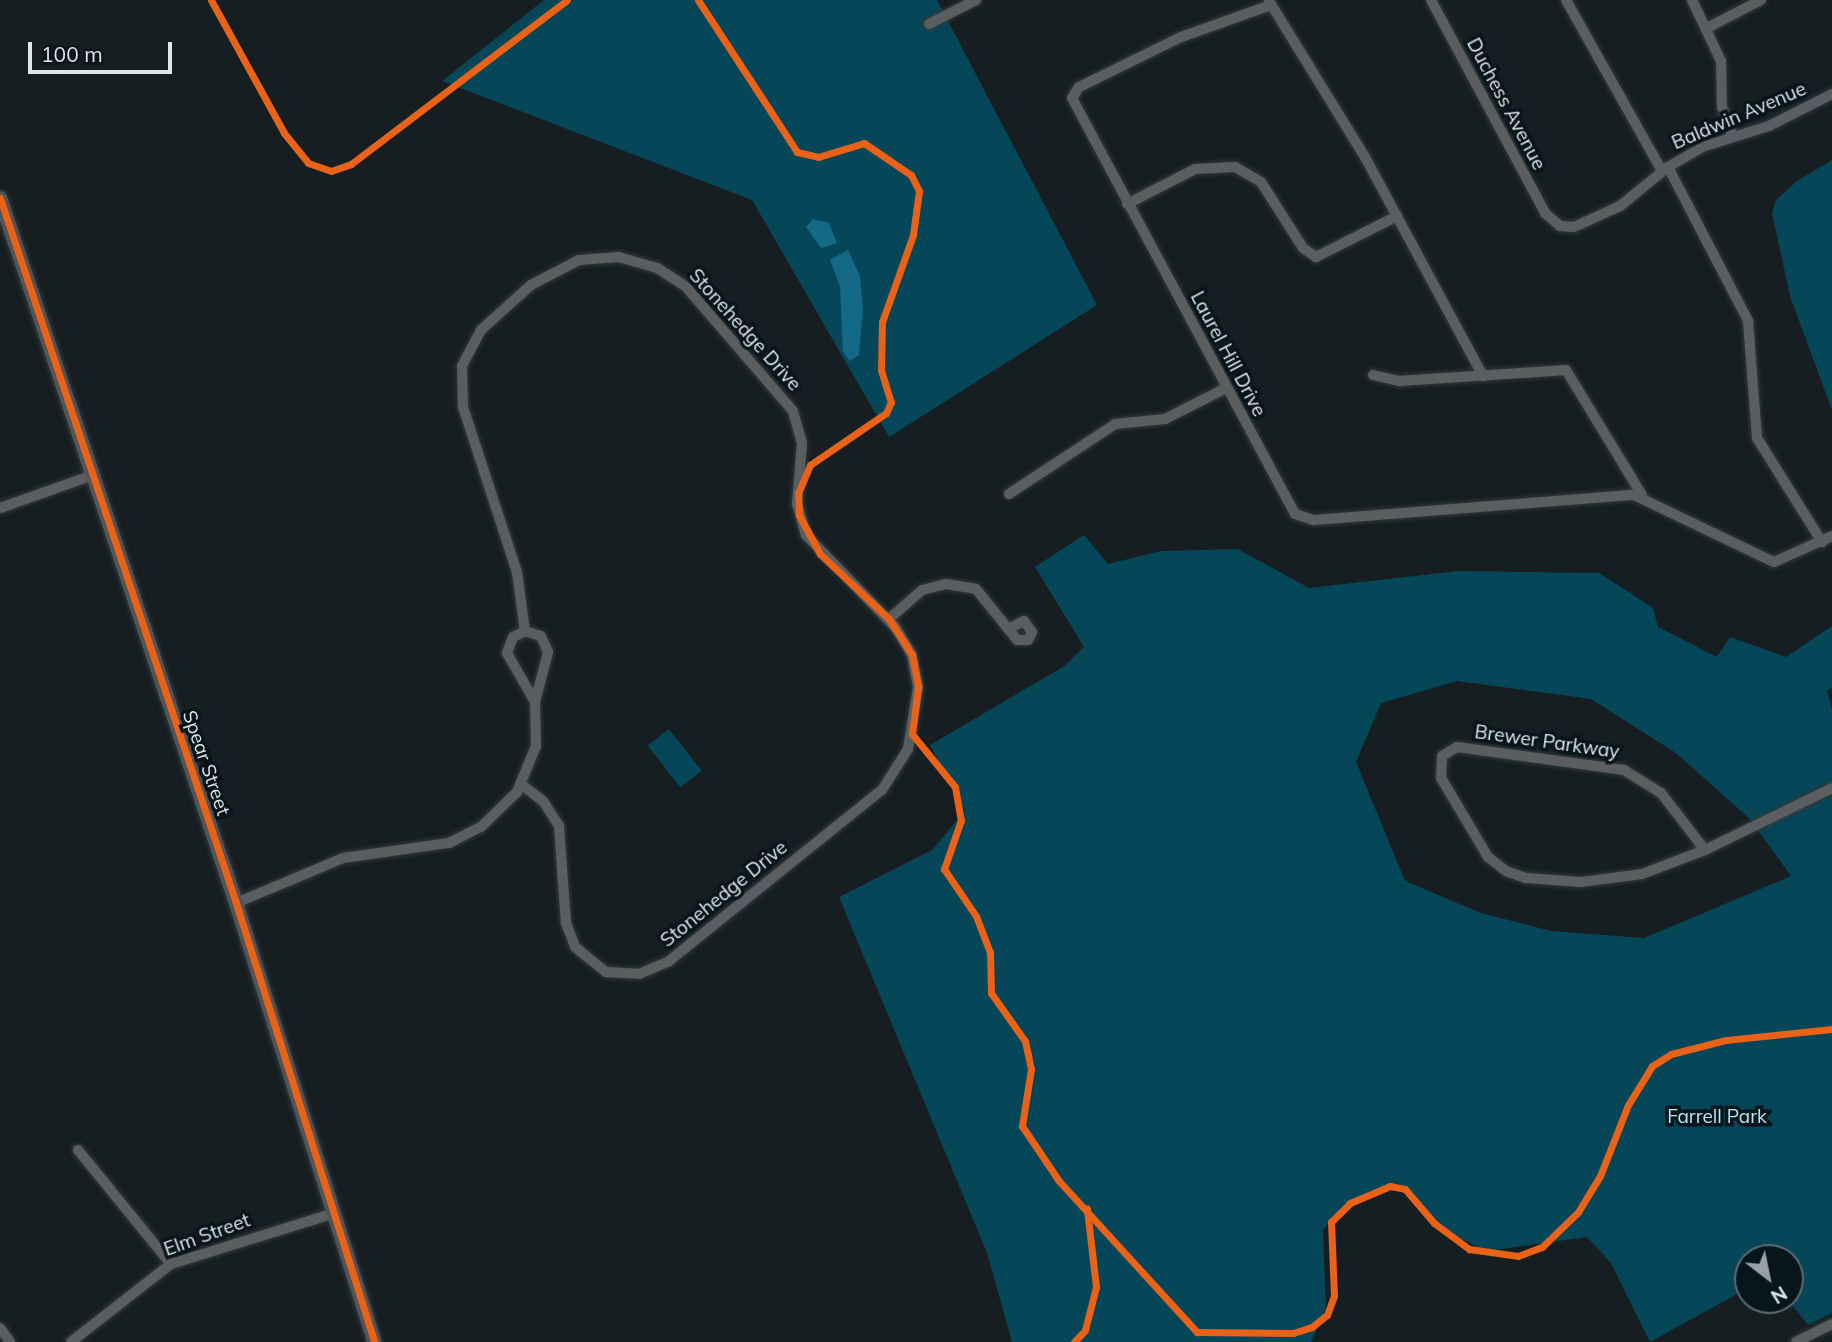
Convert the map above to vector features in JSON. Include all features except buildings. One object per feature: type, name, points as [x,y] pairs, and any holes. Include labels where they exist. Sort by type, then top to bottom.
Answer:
[{"type":"main road","name":"Spear Street","points":[[0,198],[236,903],[374,1342]]},
{"type":"street","points":[[929,24],[976,0]]},
{"type":"street","name":"Duchess Avenue","points":[[1431,0],[1553,222]]},
{"type":"street","points":[[1373,375],[1400,382],[1566,370],[1642,495],[1774,562],[1827,539],[1757,438],[1748,321],[1665,169],[1566,0]]},
{"type":"street","points":[[1692,0],[1721,61],[1722,107],[1732,135]]},
{"type":"street","points":[[1707,28],[1761,0]]},
{"type":"street","name":"Laurel Hill Drive","points":[[1483,376],[1397,216],[1270,3],[1188,34],[1074,89],[1074,103],[1127,204],[1289,506],[1305,520],[1642,495]]},
{"type":"street","name":"Baldwin Avenue","points":[[1553,222],[1574,227],[1598,217],[1631,200],[1665,169],[1732,135],[1769,126],[1832,94]]},
{"type":"street","points":[[1127,204],[1195,169],[1235,167],[1261,182],[1303,248],[1316,257],[1397,216]]},
{"type":"street","name":"Stonehedge Drive","points":[[521,784],[543,801],[559,826],[566,923],[575,947],[589,962],[612,974],[657,968],[890,780],[912,734],[918,687],[912,655],[889,619],[828,563],[806,535],[797,504],[802,443],[786,401],[676,278],[645,263],[605,256],[567,264],[531,285],[481,330],[463,366],[463,407],[517,572],[525,631]]},
{"type":"street","points":[[1009,494],[1115,424],[1165,419],[1226,388]]},
{"type":"street","points":[[0,508],[93,475]]},
{"type":"street","points":[[889,619],[922,590],[946,584],[976,589],[1008,629]]},
{"type":"street","points":[[236,903],[343,858],[461,838],[495,817],[521,784],[536,746],[535,702],[548,647],[541,636],[525,631],[513,637],[507,653],[535,702]]},
{"type":"street","name":"Brewer Parkway","points":[[1705,850],[1661,793],[1624,770],[1476,748],[1457,747],[1442,756],[1441,778],[1488,857],[1526,878],[1581,882],[1642,874],[1705,850],[1832,788]]},
{"type":"street","points":[[78,1150],[171,1264]]},
{"type":"street","name":"Elm Street","points":[[71,1342],[171,1264],[335,1213]]},
{"type":"street","points":[[1796,1342],[1832,1324]]},
{"type":"street","points":[[0,1328],[10,1342]]},
{"type":"green space","points":[[544,0],[937,0],[1097,305],[889,437],[752,200],[442,81]]},
{"type":"green space","points":[[1832,160],[1832,410],[1790,296],[1772,213],[1776,200],[1798,180]]},
{"type":"green space","name":"Farrell Park","points":[[1084,535],[1108,564],[1161,551],[1238,549],[1309,588],[1458,571],[1599,573],[1653,608],[1658,627],[1717,657],[1730,637],[1786,657],[1832,626],[1832,688],[1827,690],[1832,709],[1832,1313],[1808,1325],[1799,1314],[1804,1314],[1804,1244],[1734,1244],[1734,1296],[1650,1342],[1611,1263],[1587,1237],[1487,1251],[1448,1233],[1399,1184],[1340,1209],[1323,1230],[1326,1308],[1311,1342],[1012,1342],[987,1253],[839,897],[932,850],[965,811],[930,745],[1066,665],[1084,647],[1035,567]],"holes":[[[1457,681],[1591,699],[1676,753],[1750,819],[1791,876],[1644,938],[1551,931],[1481,913],[1405,881],[1356,762],[1381,703]]]},
{"type":"green space","points":[[669,729],[702,771],[680,787],[648,746]]},
{"type":"shaded area","points":[[813,219],[829,223],[837,243],[821,248],[806,227]]},
{"type":"shaded area","points":[[848,250],[860,276],[863,308],[859,355],[850,361],[843,352],[840,286],[830,260]]},
{"type":"cycle path","points":[[211,0],[284,133],[308,163],[331,171],[351,164],[567,0]]},
{"type":"cycle path","points":[[698,0],[797,152],[818,157],[864,143],[911,175],[919,191],[913,235],[882,322],[881,370],[891,402],[886,413],[810,465],[798,493],[799,515],[820,554],[889,619],[912,655],[918,687],[912,734],[955,787],[961,820],[944,869],[976,916],[990,952],[991,993],[1025,1041],[1031,1069],[1022,1126],[1059,1181],[1197,1332],[1293,1333],[1312,1327],[1327,1315],[1334,1296],[1331,1222],[1350,1203],[1390,1186],[1405,1189],[1434,1223],[1469,1249],[1518,1256],[1542,1247],[1578,1212],[1600,1176],[1628,1105],[1652,1066],[1671,1054],[1726,1040],[1832,1029]]},
{"type":"cycle path","points":[[0,198],[236,903],[374,1342]]},
{"type":"cycle path","points":[[1074,1342],[1085,1330],[1096,1287],[1087,1209]]}]
